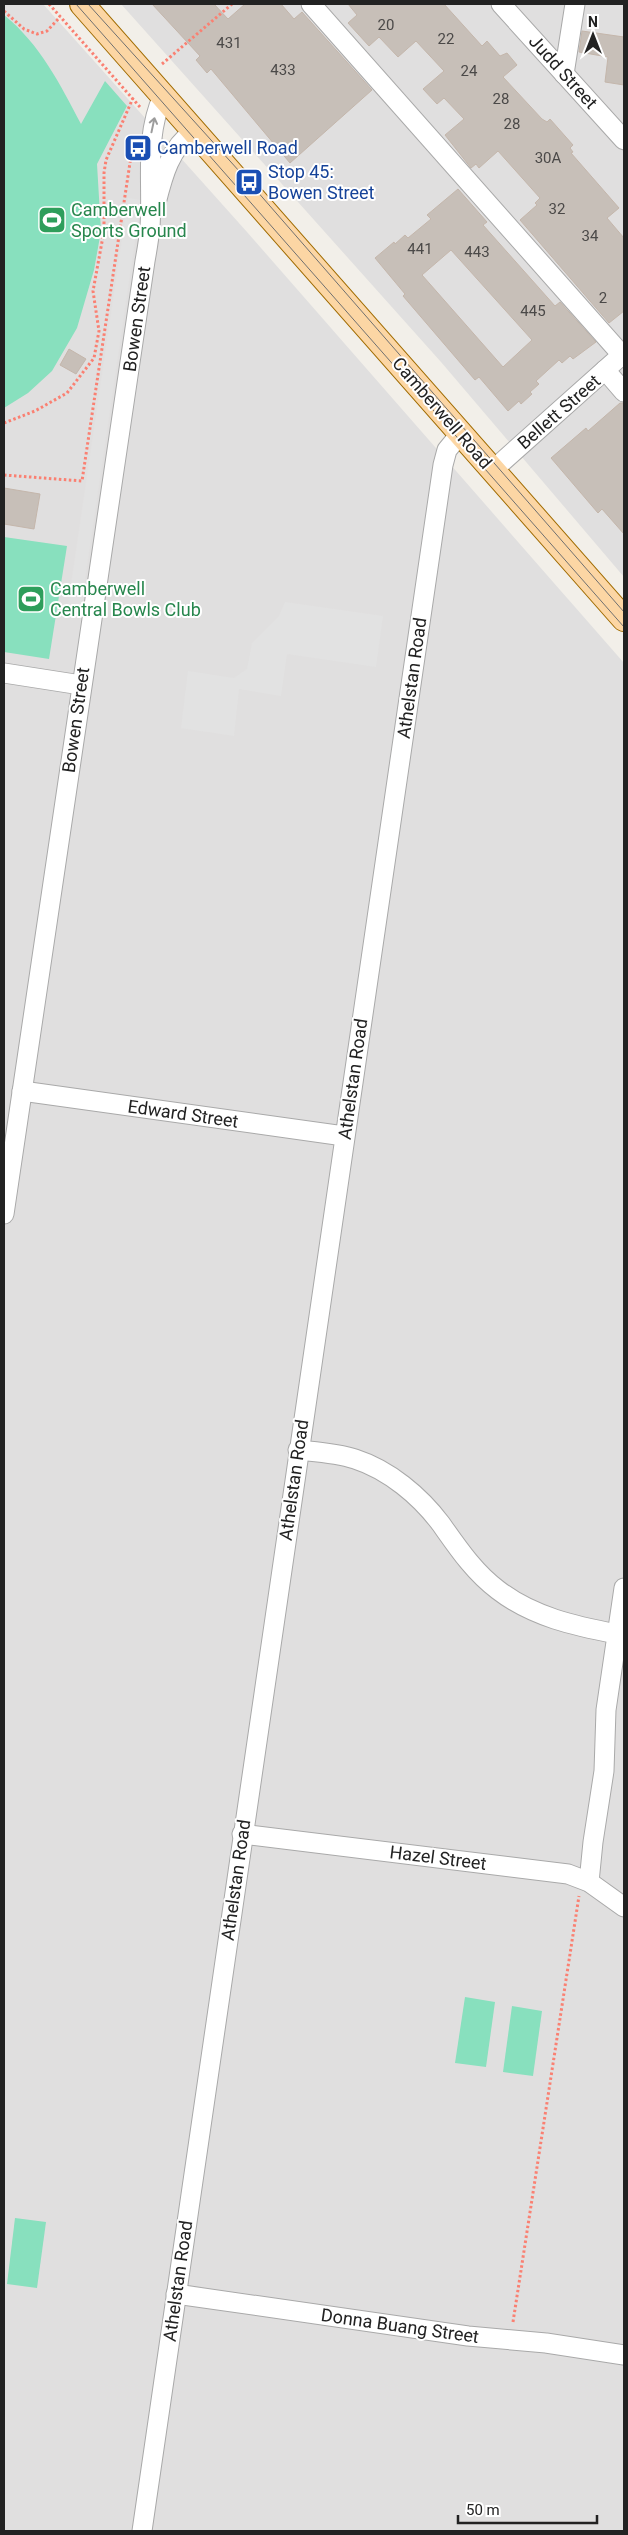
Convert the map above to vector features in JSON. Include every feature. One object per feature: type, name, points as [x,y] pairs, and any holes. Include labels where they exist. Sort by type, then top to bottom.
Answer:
[{"type":"main road","name":"Camberwell Road","points":[[82,4],[624,619]]},
{"type":"street","points":[[311,4],[623,354]]},
{"type":"street","name":"Judd Street","points":[[502,4],[624,140]]},
{"type":"street","points":[[564,74],[575,4]]},
{"type":"street","name":"Bowen Street","points":[[150,226],[151,137],[157,108],[163,96]]},
{"type":"street","name":"Bowen Street","points":[[4,1214],[150,226],[170,158],[179,144],[194,130]]},
{"type":"street","name":"Bellett Street","points":[[493,470],[623,354]]},
{"type":"street","points":[[605,370],[624,392]]},
{"type":"street","name":"Athelstan Road","points":[[142,2531],[442,465],[447,450],[461,434]]},
{"type":"street","points":[[4,673],[81,685]]},
{"type":"street","name":"Edward Street","points":[[22,1091],[344,1136]]},
{"type":"street","points":[[298,1450],[354,1459],[384,1473],[413,1494],[428,1508],[466,1559],[498,1590],[528,1608],[552,1619],[617,1634]]},
{"type":"street","points":[[585,1880],[604,1771],[606,1710],[624,1588]]},
{"type":"street","name":"Hazel Street","points":[[242,1834],[585,1880],[624,1907]]},
{"type":"street","name":"Donna Buang Street","points":[[176,2294],[468,2336],[624,2356]]},
{"type":"path","points":[[49,4],[133,98],[140,107],[137,113]]},
{"type":"path","points":[[146,77],[232,4]]},
{"type":"path","points":[[4,11],[24,29],[37,34],[47,31],[60,17]]},
{"type":"path","points":[[4,423],[35,411],[67,393],[78,382],[94,358],[99,331],[93,291],[104,231],[104,173],[106,160],[133,98]]},
{"type":"path","points":[[4,475],[82,481],[131,151]]},
{"type":"path","points":[[510,2340],[585,1880]]},
{"type":"shaded area","points":[[4,4],[43,4],[247,232],[624,663],[624,2531],[4,2531]]},
{"type":"shaded area","points":[[121,4],[624,4],[624,577],[441,362]]},
{"type":"shaded area","points":[[128,198],[141,200],[81,607],[68,605]]},
{"type":"shaded area","points":[[285,602],[383,616],[376,667],[287,654],[281,696],[239,689],[234,736],[181,728],[188,671],[234,678],[247,669],[252,643],[279,616]]},
{"type":"green space","name":"Camberwell Sports Ground","points":[[4,15],[17,26],[39,52],[81,124],[105,81],[127,106],[97,164],[101,231],[94,270],[77,328],[52,371],[28,393],[4,408]]},
{"type":"green space","name":"Camberwell Central Bowls Club","points":[[4,537],[67,546],[49,659],[4,652]]},
{"type":"green space","points":[[465,1997],[495,2002],[486,2067],[455,2063]]},
{"type":"green space","points":[[512,2006],[542,2011],[533,2076],[503,2072]]},
{"type":"green space","points":[[15,2218],[46,2222],[37,2288],[7,2284]]},
{"type":"building","points":[[152,4],[214,4],[228,19],[245,4],[281,4],[294,19],[302,12],[372,90],[290,163],[211,69],[207,73],[196,60],[200,56]]},
{"type":"building","points":[[348,4],[444,4],[482,46],[487,41],[500,56],[507,53],[517,65],[503,77],[542,119],[547,122],[550,119],[573,145],[570,148],[573,152],[571,153],[619,208],[607,218],[624,238],[624,311],[609,323],[520,220],[537,205],[535,203],[540,198],[498,151],[479,168],[476,164],[471,168],[445,135],[464,119],[444,98],[437,104],[423,89],[444,71],[416,41],[398,57],[379,37],[369,46],[348,23],[357,15]]},
{"type":"building","points":[[582,31],[624,37],[624,85],[605,82],[608,57],[579,52]]},
{"type":"building","points":[[458,189],[487,222],[483,225],[555,306],[560,302],[596,342],[573,359],[570,356],[562,363],[559,360],[536,381],[539,384],[530,392],[532,394],[521,404],[519,401],[508,411],[479,377],[475,380],[403,296],[405,294],[375,258],[405,235],[408,238],[431,219],[427,215]],"holes":[[[451,250],[532,340],[503,367],[422,275]]]},
{"type":"building","points":[[69,349],[86,359],[76,374],[60,365]]},
{"type":"building","points":[[620,403],[624,403],[624,534],[602,509],[598,513],[551,458],[586,428],[588,431]]},
{"type":"building","points":[[4,488],[40,494],[34,529],[4,524]]},
{"type":"tram line","points":[[76,4],[624,627]]},
{"type":"tram line","points":[[88,4],[249,182],[624,612]]},
{"type":"place","name":"Camberwell Road","points":[[138,148]]},
{"type":"place","name":"Stop 45: Bowen Street","points":[[249,182]]},
{"type":"place","name":"Camberwell Sports Ground","points":[[52,220]]},
{"type":"place","name":"Camberwell Central Bowls Club","points":[[31,599]]}]
